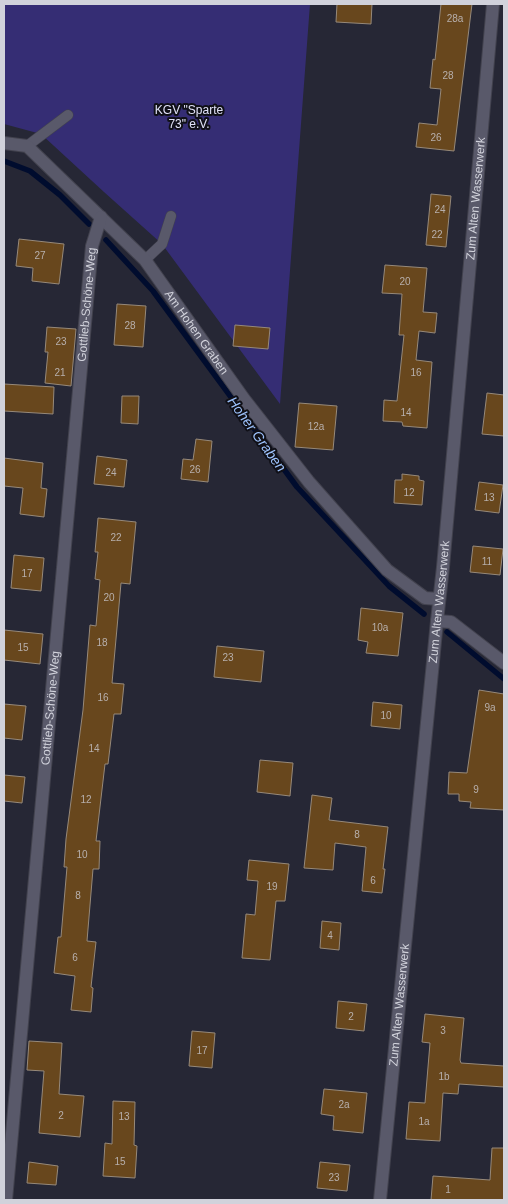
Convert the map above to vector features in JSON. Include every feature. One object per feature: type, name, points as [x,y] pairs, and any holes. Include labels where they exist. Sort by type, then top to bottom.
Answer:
[{"type":"street","name":"Zum Alten Wasserwerk","points":[[380,1200],[439,599],[444,567],[493,4]]},
{"type":"street","points":[[4,143],[27,146]]},
{"type":"street","name":"Am Hohen Graben","points":[[27,146],[145,260],[244,399],[309,482],[387,570],[425,598],[439,599]]},
{"type":"street","name":"Gottlieb-Schöne-Weg","points":[[6,1200],[92,246],[102,217]]},
{"type":"street","points":[[437,621],[451,622],[504,663]]},
{"type":"lane","points":[[27,146],[68,114]]},
{"type":"lane","points":[[145,260],[162,244],[171,216]]},
{"type":"green space","name":"KGV \"Sparte 73\" e.V.","points":[[4,4],[310,4],[280,404],[162,244],[41,134],[4,124]]},
{"type":"building","points":[[337,4],[372,4],[371,24],[336,22]]},
{"type":"building","points":[[441,4],[472,4],[454,151],[416,147],[419,123],[437,125],[441,89],[430,88]]},
{"type":"building","points":[[431,194],[451,196],[446,247],[426,245]]},
{"type":"building","points":[[19,239],[64,244],[59,284],[32,281],[33,268],[16,266]]},
{"type":"building","points":[[385,265],[427,268],[423,312],[437,313],[435,333],[419,331],[416,360],[432,362],[427,428],[403,426],[402,422],[383,421],[384,400],[397,401],[404,335],[399,335],[402,294],[382,293]]},
{"type":"building","points":[[117,304],[146,306],[143,347],[114,345]]},
{"type":"building","points":[[235,325],[270,328],[268,349],[233,346]]},
{"type":"building","points":[[47,327],[76,329],[71,386],[45,383],[48,352],[45,352]]},
{"type":"building","points":[[4,384],[54,387],[53,414],[4,411]]},
{"type":"building","points":[[487,393],[504,395],[504,436],[482,434]]},
{"type":"building","points":[[122,396],[139,396],[138,424],[121,423]]},
{"type":"building","points":[[299,403],[337,406],[333,450],[295,447]]},
{"type":"building","points":[[196,439],[212,441],[208,482],[181,479],[183,459],[193,460]]},
{"type":"building","points":[[97,456],[127,460],[124,487],[94,484]]},
{"type":"building","points":[[4,458],[43,463],[41,488],[47,489],[44,517],[20,514],[23,488],[4,486]]},
{"type":"building","points":[[402,474],[419,476],[419,480],[424,481],[422,505],[394,503],[395,480],[402,480]]},
{"type":"building","points":[[479,482],[503,485],[499,513],[475,510]]},
{"type":"building","points":[[98,518],[136,522],[130,584],[121,583],[112,683],[124,684],[121,714],[114,714],[108,764],[105,764],[96,841],[100,841],[99,869],[93,869],[87,941],[96,942],[91,987],[93,988],[91,1012],[71,1010],[75,976],[54,973],[58,937],[61,937],[67,867],[64,867],[66,839],[83,710],[90,625],[96,626],[100,580],[95,579],[98,552],[95,552]]},
{"type":"building","points":[[473,546],[503,549],[500,575],[470,572]]},
{"type":"building","points":[[14,555],[44,558],[41,591],[11,588]]},
{"type":"building","points":[[361,608],[403,613],[398,656],[366,653],[368,642],[358,640]]},
{"type":"building","points":[[4,630],[43,634],[40,664],[4,660]]},
{"type":"building","points":[[217,646],[264,651],[261,682],[214,677]]},
{"type":"building","points":[[479,690],[504,694],[504,810],[470,808],[471,802],[459,801],[459,794],[448,794],[449,772],[467,773]]},
{"type":"building","points":[[373,702],[402,705],[400,729],[371,726]]},
{"type":"building","points":[[4,704],[26,706],[22,740],[4,738]]},
{"type":"building","points":[[260,760],[293,763],[290,796],[257,792]]},
{"type":"building","points":[[4,775],[25,777],[22,803],[4,801]]},
{"type":"building","points":[[312,795],[332,798],[329,820],[388,827],[382,893],[362,891],[366,847],[335,843],[333,870],[304,868]]},
{"type":"building","points":[[249,860],[289,864],[285,901],[276,901],[270,960],[242,958],[246,914],[255,915],[258,881],[247,880]]},
{"type":"building","points":[[322,921],[341,923],[339,950],[320,948]]},
{"type":"building","points":[[338,1001],[367,1004],[364,1031],[336,1028]]},
{"type":"building","points":[[425,1014],[464,1018],[461,1063],[504,1066],[504,1087],[459,1084],[458,1094],[443,1093],[440,1141],[406,1139],[409,1102],[425,1103],[430,1043],[422,1042]]},
{"type":"building","points":[[192,1031],[215,1033],[212,1068],[189,1066]]},
{"type":"building","points":[[29,1041],[62,1043],[59,1094],[84,1096],[80,1137],[39,1133],[44,1071],[27,1070]]},
{"type":"building","points":[[324,1089],[367,1093],[363,1133],[333,1130],[334,1116],[321,1114]]},
{"type":"building","points":[[113,1101],[135,1102],[134,1145],[137,1146],[135,1178],[103,1176],[105,1143],[112,1144]]},
{"type":"building","points":[[492,1148],[504,1148],[504,1200],[431,1200],[433,1176],[490,1180]]},
{"type":"building","points":[[29,1162],[58,1166],[56,1185],[27,1183]]},
{"type":"building","points":[[320,1162],[350,1165],[347,1191],[317,1188]]},
{"type":"waterway","name":"Hoher Graben","points":[[4,161],[30,171],[60,195],[89,224]]},
{"type":"waterway","name":"Hoher Graben","points":[[106,240],[153,291],[297,487],[389,586],[424,614]]},
{"type":"waterway","name":"Hoher Graben","points":[[447,632],[504,679]]}]
